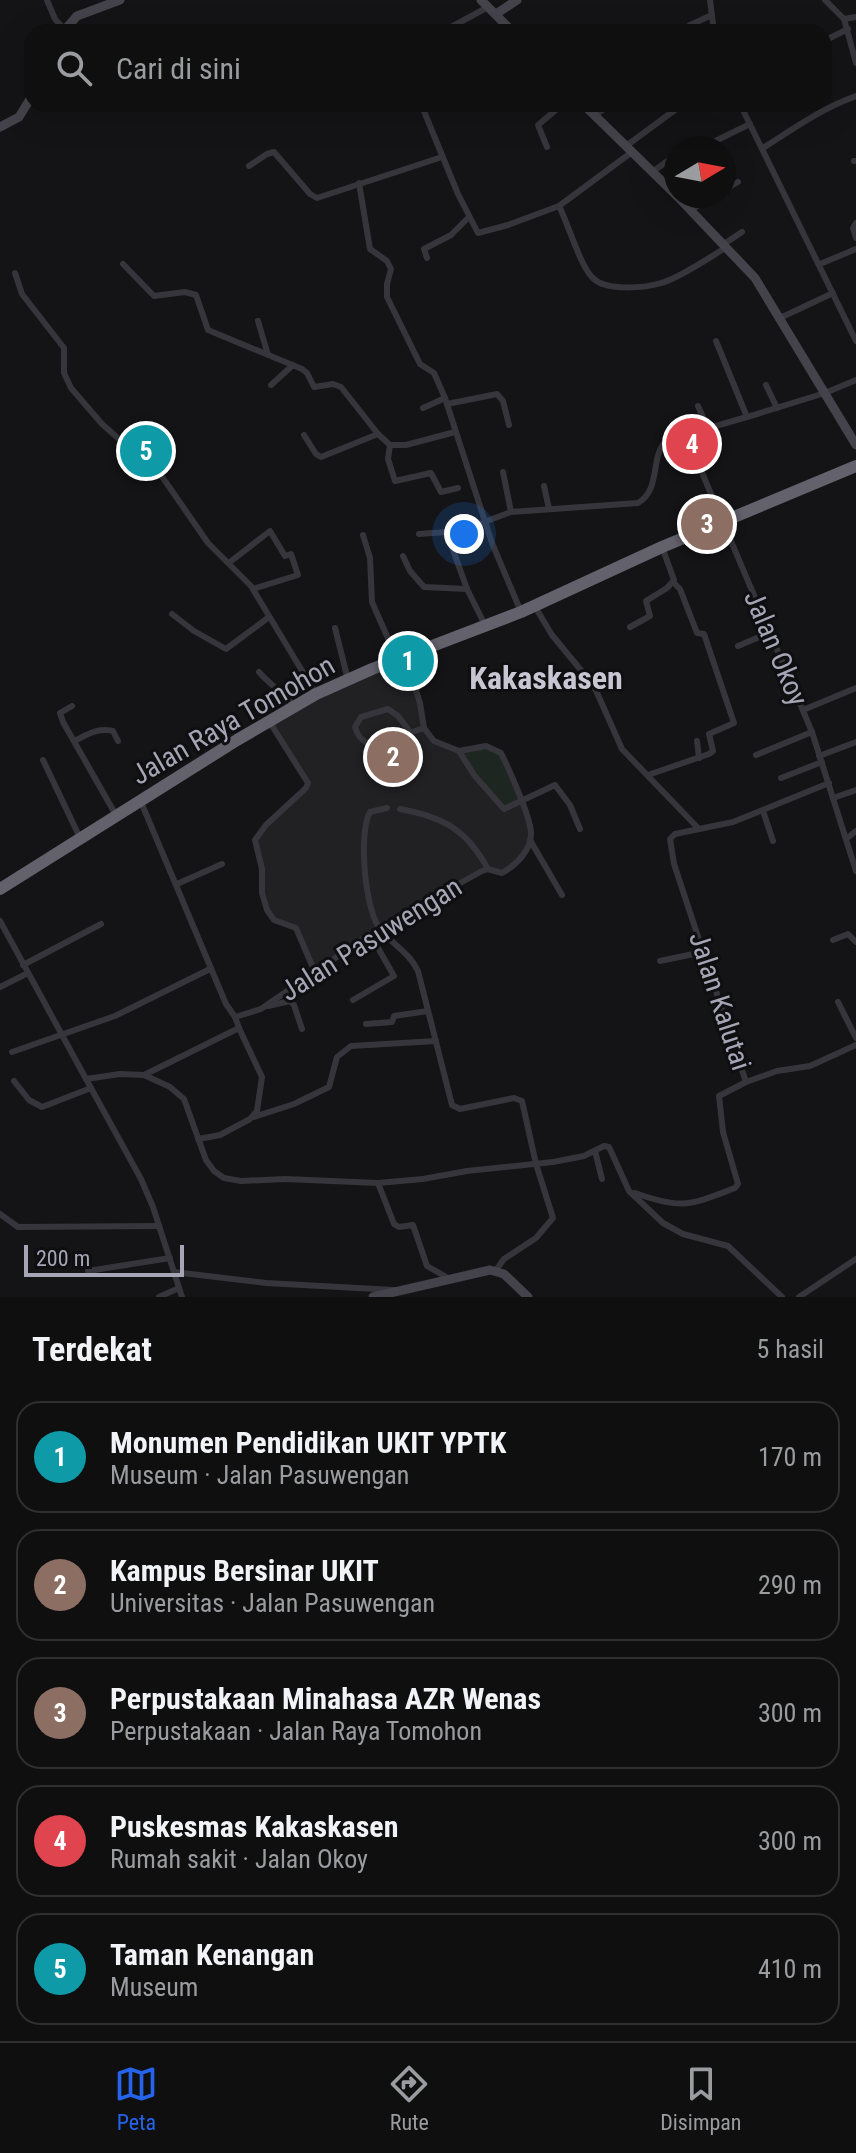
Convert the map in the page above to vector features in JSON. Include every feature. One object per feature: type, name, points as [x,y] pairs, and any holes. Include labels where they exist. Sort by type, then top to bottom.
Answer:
[{"type":"highway","name":"Jalan Raya Tomohon","points":[[0,889],[316,694],[521,612],[662,547],[856,466]]},
{"type":"street","points":[[47,0],[58,24]]},
{"type":"street","points":[[70,24],[77,16],[120,0]]},
{"type":"street","points":[[457,24],[488,7],[517,0]]},
{"type":"street","points":[[710,0],[713,24]]},
{"type":"street","points":[[825,0],[844,19],[856,63]]},
{"type":"street","points":[[488,7],[505,24]]},
{"type":"street","points":[[692,24],[712,15]]},
{"type":"street","points":[[844,19],[856,17]]},
{"type":"street","points":[[832,37],[848,29]]},
{"type":"street","points":[[832,107],[856,96]]},
{"type":"street","points":[[0,127],[19,117],[24,109]]},
{"type":"street","points":[[424,112],[478,233],[559,206],[673,112]]},
{"type":"street","points":[[547,147],[538,125],[553,112]]},
{"type":"street","points":[[590,112],[664,184]]},
{"type":"street","points":[[594,116],[600,112]]},
{"type":"street","points":[[744,112],[856,341]]},
{"type":"street","points":[[763,148],[820,112]]},
{"type":"street","points":[[726,136],[750,124]]},
{"type":"street","points":[[249,166],[273,151],[317,198],[442,157]]},
{"type":"street","points":[[652,172],[664,164]]},
{"type":"street","points":[[359,183],[370,249],[387,261],[391,269],[387,297],[420,364],[434,373],[446,401],[492,543],[521,612]]},
{"type":"street","points":[[559,206],[588,272],[597,282],[613,287],[663,283],[725,246],[742,232]]},
{"type":"street","points":[[694,208],[691,210],[755,278],[856,445]]},
{"type":"street","points":[[427,258],[424,249],[451,235],[469,217]]},
{"type":"street","points":[[856,223],[853,228],[856,238]]},
{"type":"street","points":[[820,264],[856,249]]},
{"type":"street","points":[[123,264],[154,296],[179,292],[196,295],[207,329],[293,365],[307,373],[314,387],[333,384],[341,387],[390,445],[406,445],[455,432]]},
{"type":"street","points":[[15,273],[22,294],[64,348],[64,373],[71,388],[102,424],[163,478],[208,543],[230,562],[253,589],[316,694]]},
{"type":"street","points":[[780,318],[833,293]]},
{"type":"street","points":[[258,321],[268,355]]},
{"type":"street","points":[[716,341],[747,417]]},
{"type":"street","points":[[271,385],[293,365]]},
{"type":"street","points":[[419,534],[460,531],[511,512],[615,507],[643,501],[651,488],[662,444],[674,437],[825,393],[856,380]]},
{"type":"street","points":[[766,385],[777,408]]},
{"type":"street","points":[[423,408],[446,401],[497,394],[503,401],[509,425]]},
{"type":"street","points":[[698,406],[708,428]]},
{"type":"street","name":"Jalan Okoy","points":[[698,431],[708,455],[700,467],[812,732],[856,871]]},
{"type":"street","points":[[304,435],[321,457],[378,434]]},
{"type":"street","points":[[390,445],[388,459],[395,481],[432,473],[441,492],[458,488]]},
{"type":"street","points":[[503,472],[511,512]]},
{"type":"street","points":[[544,486],[549,509]]},
{"type":"street","points":[[230,562],[270,531],[285,556],[291,554],[298,575],[253,589]]},
{"type":"street","points":[[447,533],[467,589],[485,625]]},
{"type":"street","points":[[363,535],[370,558],[372,602],[420,703],[424,728],[438,744],[459,751],[486,746],[497,749],[521,801],[531,831],[530,840],[562,895]]},
{"type":"street","points":[[648,775],[713,751],[709,734],[733,725],[734,721],[704,634],[697,633],[680,589],[673,582],[662,547]]},
{"type":"street","points":[[403,556],[410,571],[424,587],[467,589]]},
{"type":"street","points":[[630,627],[650,615],[647,599],[673,582]]},
{"type":"street","points":[[534,605],[552,635],[594,686],[622,749],[698,828]]},
{"type":"street","points":[[172,614],[226,649],[269,617]]},
{"type":"street","points":[[335,628],[348,680]]},
{"type":"street","points":[[738,646],[769,633]]},
{"type":"street","points":[[259,672],[271,687],[284,692],[294,706]]},
{"type":"street","points":[[803,710],[856,688]]},
{"type":"street","points":[[72,706],[60,715],[117,817]]},
{"type":"street","points":[[411,733],[388,709],[361,717],[355,727],[360,738],[372,745],[411,733],[424,728]]},
{"type":"street","points":[[269,721],[308,783],[255,840],[262,869],[262,893],[274,920],[296,928],[314,970]]},
{"type":"street","points":[[74,741],[90,733],[107,730],[113,731],[118,741]]},
{"type":"street","points":[[756,755],[812,732]]},
{"type":"street","points":[[697,741],[699,758]]},
{"type":"street","points":[[781,778],[856,742]]},
{"type":"street","points":[[459,751],[474,775],[504,809],[555,785],[570,805],[580,829]]},
{"type":"street","points":[[43,760],[81,840]]},
{"type":"street","name":"Jalan Kalutai","points":[[829,783],[733,822],[673,835],[670,843],[674,864],[746,1082],[777,1071],[810,1066],[856,1045]]},
{"type":"street","points":[[833,798],[856,790]]},
{"type":"street","points":[[141,801],[210,969],[263,1082],[254,1117]]},
{"type":"street","points":[[373,1297],[496,1270],[504,1259],[532,1241],[551,1223],[553,1214],[536,1164],[522,1101],[514,1098],[456,1108],[450,1097],[414,962],[379,928],[367,885],[364,850],[366,820],[370,812],[387,808]]},
{"type":"street","points":[[400,809],[435,816],[446,822],[471,844],[488,869]]},
{"type":"street","points":[[763,811],[773,841]]},
{"type":"street","points":[[846,839],[856,831]]},
{"type":"street","name":"Jalan Pasuwengan","points":[[235,1017],[261,1009],[379,928],[488,869],[502,873],[513,867],[522,858],[530,840]]},
{"type":"street","points":[[177,884],[222,864]]},
{"type":"street","points":[[0,921],[141,1179],[182,1297]]},
{"type":"street","points":[[23,965],[101,924]]},
{"type":"street","points":[[353,1000],[394,976],[370,934]]},
{"type":"street","points":[[833,940],[848,934],[856,942]]},
{"type":"street","points":[[660,961],[703,952]]},
{"type":"street","points":[[12,1052],[115,1016],[210,969]]},
{"type":"street","points":[[0,987],[28,973]]},
{"type":"street","points":[[261,1009],[290,1001],[302,1029]]},
{"type":"street","points":[[838,1002],[856,1038]]},
{"type":"street","points":[[366,1024],[392,1022],[394,1016],[399,1014],[428,1011]]},
{"type":"street","points":[[144,1075],[239,1028]]},
{"type":"street","points":[[198,1139],[220,1135],[254,1117],[325,1091],[332,1083],[337,1057],[351,1046],[436,1041]]},
{"type":"street","points":[[86,1079],[120,1074],[144,1075],[170,1087],[184,1099],[208,1165],[224,1178],[241,1181],[285,1179],[378,1183],[575,1158],[604,1146],[612,1150],[623,1183],[629,1191],[668,1227],[728,1246],[782,1297]]},
{"type":"street","points":[[14,1081],[29,1100],[42,1107],[91,1088]]},
{"type":"street","points":[[629,1191],[679,1205],[695,1203],[735,1188],[738,1184],[717,1099],[722,1093],[746,1082]]},
{"type":"street","points":[[595,1151],[602,1179]]},
{"type":"street","points":[[378,1183],[394,1224],[399,1227],[413,1225],[427,1266],[450,1279]]},
{"type":"street","points":[[0,1214],[18,1227],[159,1226]]},
{"type":"street","points":[[88,1271],[170,1258]]},
{"type":"street","points":[[799,1297],[856,1259]]},
{"type":"street","points":[[496,1270],[528,1297]]},
{"type":"street","points":[[174,1272],[266,1283],[399,1291]]},
{"type":"street","points":[[422,1286],[424,1297]]},
{"type":"street","points":[[159,1297],[179,1288]]},
{"type":"shaded area","points":[[405,656],[429,736],[458,751],[501,753],[531,831],[522,858],[502,873],[488,869],[379,928],[314,970],[296,928],[270,915],[262,882],[257,854],[259,833],[307,786],[269,721]]},
{"type":"shaded area","points":[[486,746],[497,749],[521,801],[504,809],[459,751]]},
{"type":"place","name":"Puskesmas Kakaskasen","points":[[692,444]]},
{"type":"place","name":"Taman Kenangan","points":[[146,451]]},
{"type":"place","name":"Perpustakaan Minahasa AZR Wenas","points":[[707,524]]},
{"type":"place","name":"Monumen Pendidikan UKIT YPTK","points":[[408,661]]},
{"type":"place","name":"Kampus Bersinar UKIT","points":[[393,757]]},
{"type":"district","name":"Kakaskasen","points":[[546,678]]}]
